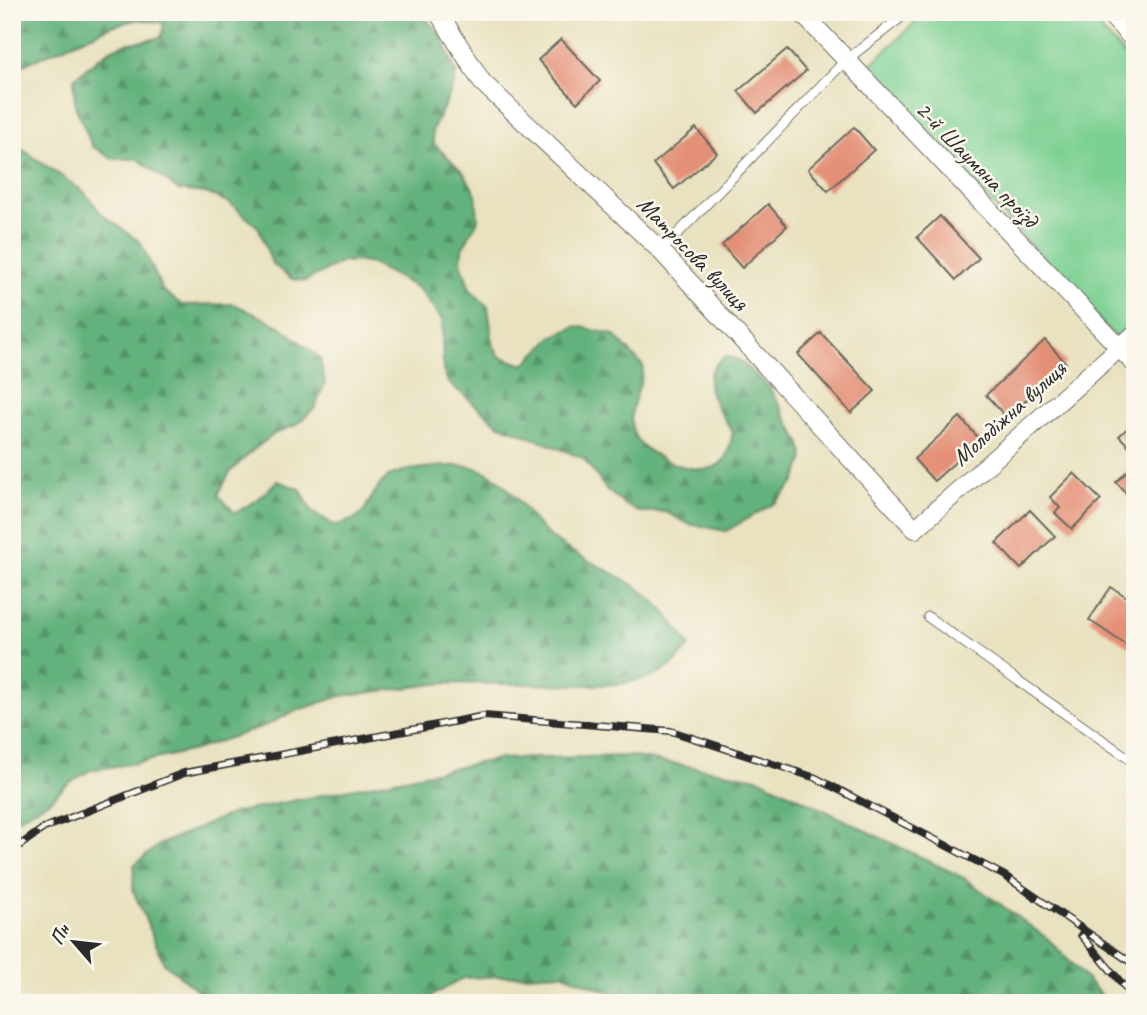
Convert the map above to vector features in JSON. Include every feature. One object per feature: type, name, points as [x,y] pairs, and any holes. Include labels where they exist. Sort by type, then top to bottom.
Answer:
[{"type":"street","name":"Матросова вулиця","points":[[438,12],[482,82],[661,251],[915,529]]},
{"type":"street","name":"2-й Шаумяна проїзд","points":[[801,12],[1135,364]]},
{"type":"street","points":[[1108,12],[1135,41]]},
{"type":"street","name":"Молодіжна вулиця","points":[[915,529],[1135,334]]},
{"type":"lane","points":[[661,251],[845,61],[908,12]]},
{"type":"lane","points":[[928,617],[1135,763]]},
{"type":"green space","points":[[12,12],[419,12],[441,35],[456,72],[454,85],[432,131],[434,144],[463,172],[476,194],[478,220],[462,249],[461,262],[470,289],[488,307],[493,344],[499,356],[524,365],[552,337],[577,326],[614,335],[643,366],[632,408],[634,434],[647,450],[658,457],[697,469],[709,469],[725,459],[733,432],[715,403],[709,383],[710,373],[726,356],[739,360],[769,387],[801,444],[804,458],[795,482],[775,503],[726,531],[689,524],[666,512],[639,512],[627,506],[607,490],[583,458],[498,424],[448,382],[443,370],[442,320],[418,288],[372,264],[357,261],[342,262],[305,281],[292,279],[272,264],[259,228],[230,203],[206,193],[178,190],[138,159],[113,159],[92,146],[75,105],[74,78],[115,48],[162,36],[164,23],[139,19],[112,26],[21,66],[12,66]]},
{"type":"green space","points":[[926,12],[1085,12],[1135,67],[1135,321],[1116,338],[867,68]]},
{"type":"green space","points":[[12,142],[84,192],[101,213],[141,243],[162,290],[182,305],[234,304],[280,326],[320,358],[325,383],[315,408],[296,425],[274,434],[230,472],[218,495],[235,513],[257,500],[277,481],[300,489],[312,511],[335,526],[359,516],[378,487],[389,476],[414,469],[459,466],[476,468],[500,481],[553,539],[649,596],[690,646],[673,665],[652,677],[627,683],[444,683],[341,696],[194,750],[91,770],[69,783],[50,800],[12,822]]},
{"type":"green space","points":[[629,756],[758,778],[964,878],[1048,939],[1109,1003],[637,1003],[561,973],[464,978],[419,1003],[220,1003],[204,996],[164,963],[133,890],[134,865],[160,844],[233,813],[498,759]]},
{"type":"building","points":[[561,39],[600,81],[577,103],[538,60]]},
{"type":"building","points":[[787,49],[806,71],[757,113],[738,91]]},
{"type":"building","points":[[854,127],[874,150],[828,191],[808,169]]},
{"type":"building","points":[[696,128],[717,153],[674,189],[653,164]]},
{"type":"building","points":[[768,204],[787,226],[742,268],[722,245]]},
{"type":"building","points":[[940,216],[979,258],[956,280],[917,237]]},
{"type":"building","points":[[821,333],[875,391],[851,413],[798,354]]},
{"type":"building","points":[[1045,340],[1066,363],[1007,418],[986,395]]},
{"type":"building","points":[[960,417],[980,440],[934,481],[914,459]]},
{"type":"building","points":[[1135,421],[1135,452],[1119,436]]},
{"type":"building","points":[[1135,464],[1135,498],[1132,500],[1116,482]]},
{"type":"building","points":[[1074,473],[1101,500],[1072,529],[1055,513],[1060,508],[1050,497]]},
{"type":"building","points":[[1030,510],[1055,536],[1021,569],[996,543]]},
{"type":"building","points":[[1111,587],[1135,602],[1135,639],[1129,647],[1089,620]]},
{"type":"railway","points":[[12,851],[44,828],[184,773],[484,716],[671,731],[816,778],[1005,876],[1135,965]]},
{"type":"railway","points":[[1081,935],[1135,999]]}]
